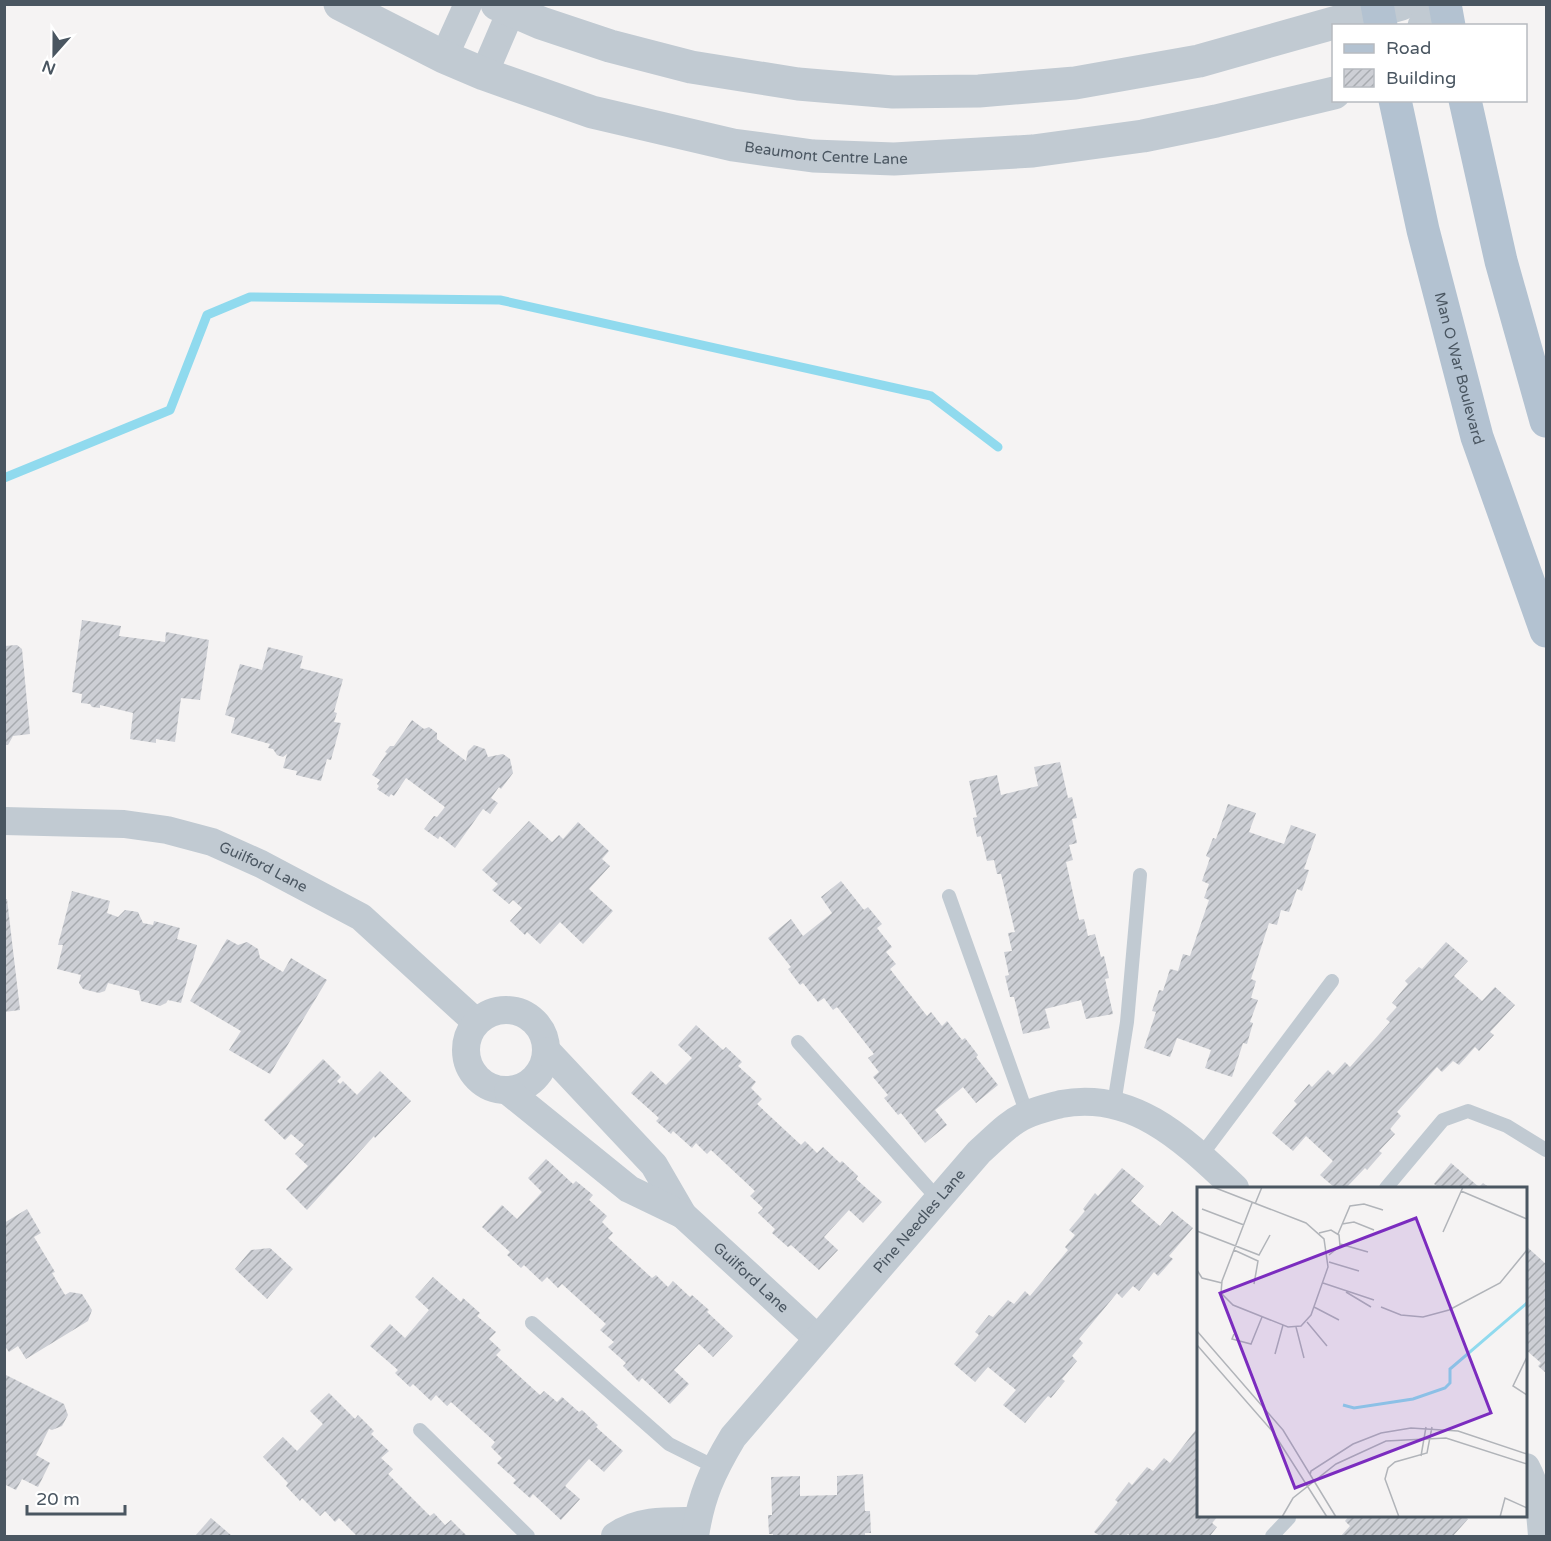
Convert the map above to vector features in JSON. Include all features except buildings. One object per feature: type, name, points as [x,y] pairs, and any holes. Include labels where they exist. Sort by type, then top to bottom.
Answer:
[{"type":"main road","points":[[1445,4],[1449,24]]},
{"type":"main road","name":"Man O War Boulevard","points":[[1395,102],[1424,230],[1477,437],[1546,630]]},
{"type":"main road","points":[[1465,102],[1501,261],[1546,421]]},
{"type":"street","name":"Beaumont Centre Lane","points":[[340,4],[444,57],[484,74],[592,112],[733,145],[813,156],[894,159],[1033,151],[1143,136],[1332,93]]},
{"type":"street","points":[[444,57],[468,4]]},
{"type":"street","points":[[1425,24],[1437,4]]},
{"type":"street","points":[[484,74],[507,7],[610,46],[691,67],[798,84],[892,92],[980,91],[1075,83],[1199,61],[1332,25]]},
{"type":"street","points":[[1336,24],[1384,11]]},
{"type":"street","name":"Guilford Lane","points":[[4,821],[124,824],[167,830],[212,842],[261,864],[362,917],[476,1022]]},
{"type":"street","name":"Guilford Lane","points":[[683,1215],[654,1165],[547,1051],[540,1028],[532,1019],[521,1012],[497,1010],[476,1022],[465,1047],[472,1073],[494,1089],[508,1090],[629,1189],[683,1215],[817,1338]]},
{"type":"street","points":[[508,1090],[531,1083],[545,1063],[547,1051]]},
{"type":"street","name":"Pine Needles Lane","points":[[696,1528],[700,1506],[715,1467],[733,1437],[979,1152],[1009,1125],[1027,1114],[1076,1101],[1102,1101],[1114,1104],[1149,1117],[1172,1132],[1234,1187]]},
{"type":"street","points":[[1527,1469],[1540,1501],[1542,1536]]},
{"type":"street","points":[[615,1536],[628,1527],[662,1521],[696,1528]]},
{"type":"lane","points":[[1114,1104],[1127,1022],[1140,875]]},
{"type":"lane","points":[[949,896],[1027,1114]]},
{"type":"lane","points":[[1200,1157],[1332,981]]},
{"type":"lane","points":[[798,1042],[938,1199]]},
{"type":"lane","points":[[1387,1187],[1443,1119],[1468,1111],[1507,1126],[1546,1149]]},
{"type":"lane","points":[[532,1323],[669,1444],[715,1467]]},
{"type":"lane","points":[[420,1430],[528,1536]]},
{"type":"lane","points":[[1272,1536],[1289,1518]]},
{"type":"waterway","points":[[4,478],[170,410],[207,315],[250,297],[500,300],[931,396],[998,447]]}]
